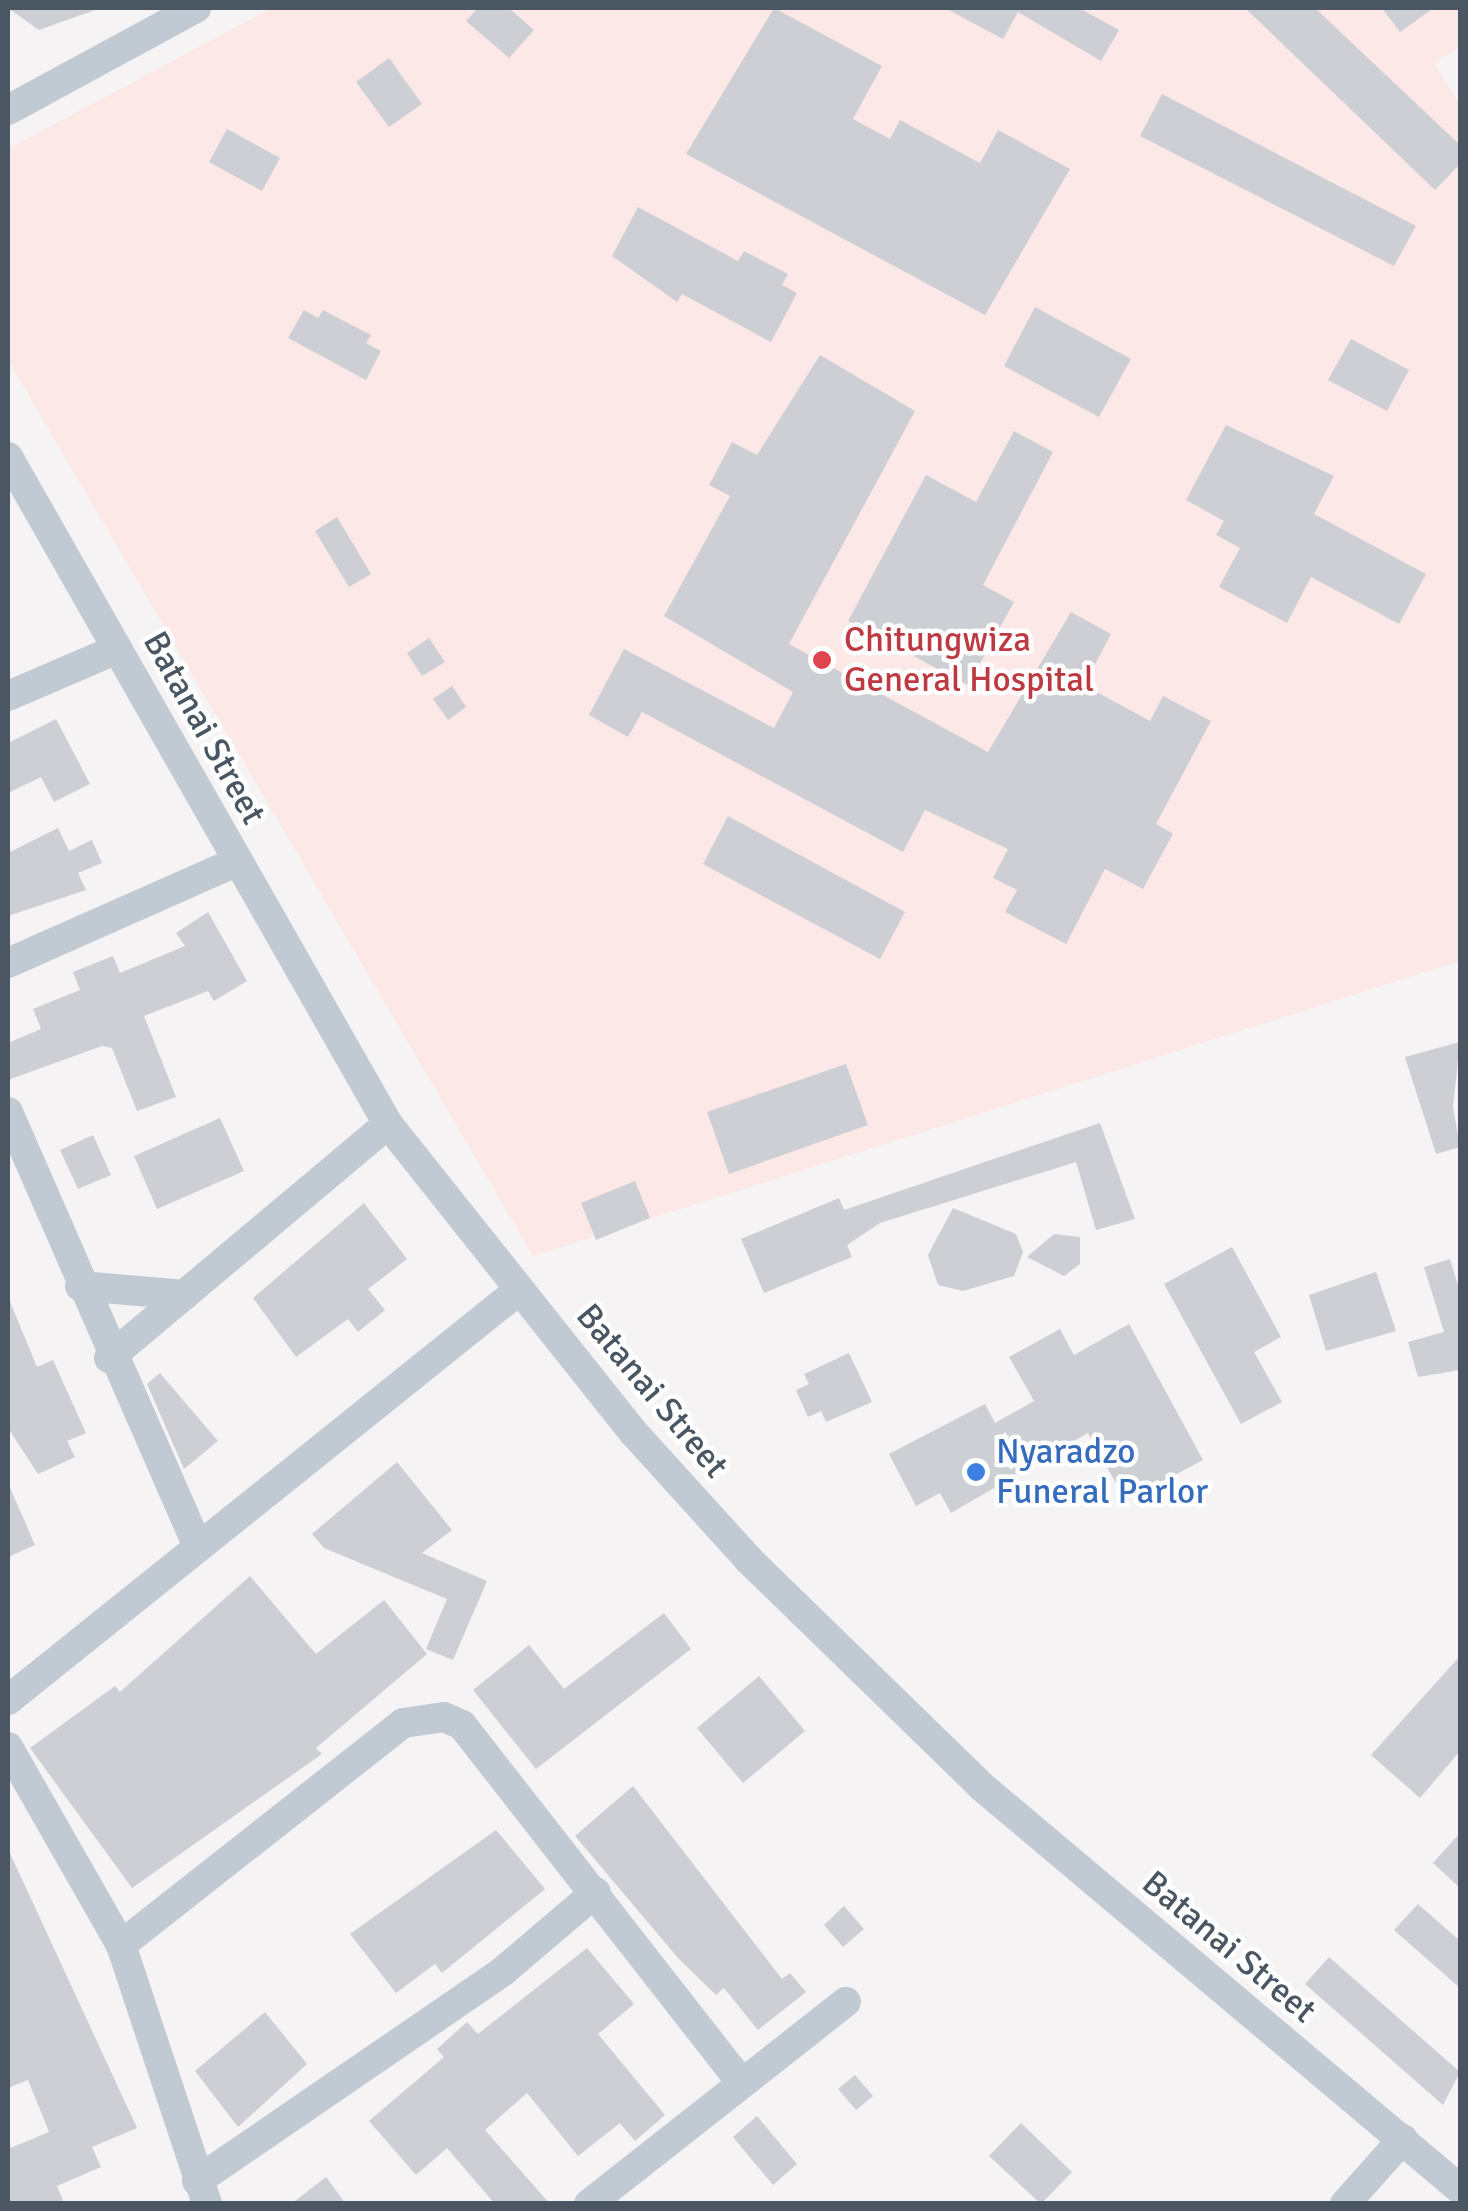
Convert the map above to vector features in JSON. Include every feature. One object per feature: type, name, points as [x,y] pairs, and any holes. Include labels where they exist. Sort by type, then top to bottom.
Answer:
[{"type":"street","points":[[8,110],[196,8]]},
{"type":"street","name":"Batanai Street","points":[[8,458],[388,1124],[518,1291],[660,1462],[858,1670],[1058,1852],[1460,2189]]},
{"type":"street","points":[[8,696],[117,649]]},
{"type":"street","points":[[8,963],[236,862]]},
{"type":"street","points":[[8,1112],[109,1358],[198,1547]]},
{"type":"street","points":[[109,1358],[388,1124]]},
{"type":"street","points":[[80,1286],[185,1295]]},
{"type":"street","points":[[8,1700],[518,1291]]},
{"type":"street","points":[[121,1945],[403,1723],[427,1714],[462,1726],[596,1892],[742,2084]]},
{"type":"street","points":[[8,1747],[121,1945],[202,2192],[502,1972],[596,1892]]},
{"type":"street","points":[[589,2204],[846,2002]]},
{"type":"street","points":[[1345,2204],[1403,2139]]},
{"type":"shaded area","name":"Chitungwiza General Hospital","points":[[272,8],[1460,8],[1460,47],[1434,63],[1460,105],[1460,961],[533,1256],[8,360],[8,149]]},
{"type":"building","points":[[8,8],[95,8],[95,10],[39,30]]},
{"type":"building","points":[[478,8],[509,8],[534,30],[509,58],[466,21]]},
{"type":"building","points":[[774,8],[882,66],[853,119],[890,139],[900,120],[980,163],[998,130],[1070,169],[985,315],[686,154]]},
{"type":"building","points":[[945,8],[1079,8],[1119,30],[1101,61],[1018,12],[1003,39]]},
{"type":"building","points":[[1245,8],[1315,8],[1460,145],[1460,164],[1435,190]]},
{"type":"building","points":[[1382,8],[1434,8],[1400,32]]},
{"type":"building","points":[[389,58],[422,104],[389,127],[356,82]]},
{"type":"building","points":[[1162,94],[1416,226],[1394,266],[1140,136]]},
{"type":"building","points":[[227,129],[280,158],[262,191],[209,162]]},
{"type":"building","points":[[638,207],[738,261],[744,251],[788,274],[782,285],[797,293],[771,342],[682,294],[677,302],[612,256]]},
{"type":"building","points":[[1035,307],[1131,359],[1099,417],[1004,366]]},
{"type":"building","points":[[304,310],[318,318],[323,310],[371,335],[366,343],[381,351],[366,380],[288,338]]},
{"type":"building","points":[[1351,339],[1409,370],[1387,411],[1328,380]]},
{"type":"building","points":[[820,355],[915,411],[789,644],[988,752],[1071,612],[1111,634],[1084,685],[1150,721],[1163,696],[1211,721],[1156,824],[1173,834],[1143,889],[1105,869],[1066,944],[1005,912],[1017,890],[993,878],[1008,849],[925,810],[903,852],[642,712],[628,737],[589,715],[624,649],[774,728],[793,692],[664,616],[730,496],[709,485],[732,442],[757,455]]},
{"type":"building","points":[[1226,425],[1334,476],[1314,514],[1426,574],[1399,624],[1311,577],[1287,623],[1219,587],[1240,548],[1216,535],[1224,521],[1186,500]]},
{"type":"building","points":[[1014,431],[1053,452],[983,585],[1014,602],[968,685],[848,621],[926,475],[976,502]]},
{"type":"building","points":[[337,517],[371,574],[349,587],[315,531]]},
{"type":"building","points":[[429,638],[445,662],[422,676],[407,653]]},
{"type":"building","points":[[452,686],[466,707],[448,720],[433,699]]},
{"type":"building","points":[[56,719],[90,784],[54,802],[41,777],[8,793],[8,743]]},
{"type":"building","points":[[728,816],[905,912],[880,959],[703,864]]},
{"type":"building","points":[[58,828],[69,851],[92,840],[102,863],[78,873],[86,890],[8,916],[8,853]]},
{"type":"building","points":[[208,912],[247,981],[214,1001],[208,991],[144,1016],[176,1097],[137,1111],[112,1048],[102,1046],[8,1080],[8,1043],[41,1029],[33,1009],[80,990],[73,972],[113,956],[120,973],[185,946],[176,933]]},
{"type":"building","points":[[1460,1042],[1453,1107],[1460,1147],[1436,1154],[1405,1057]]},
{"type":"building","points":[[846,1064],[868,1125],[729,1174],[707,1112]]},
{"type":"building","points":[[220,1118],[244,1171],[157,1209],[134,1156]]},
{"type":"building","points":[[1100,1123],[1135,1219],[1096,1230],[1076,1162],[880,1223],[847,1245],[852,1257],[764,1293],[741,1239],[839,1198],[844,1210]]},
{"type":"building","points":[[93,1135],[111,1175],[78,1189],[60,1150]]},
{"type":"building","points":[[635,1181],[650,1218],[596,1240],[581,1203]]},
{"type":"building","points":[[364,1203],[407,1259],[368,1289],[385,1310],[358,1332],[348,1319],[296,1357],[253,1298]]},
{"type":"building","points":[[953,1208],[1016,1234],[1023,1252],[1014,1276],[963,1291],[938,1285],[928,1255]]},
{"type":"building","points":[[1054,1234],[1080,1237],[1080,1264],[1064,1276],[1027,1257]]},
{"type":"building","points":[[1232,1247],[1281,1337],[1254,1352],[1282,1402],[1241,1424],[1164,1284]]},
{"type":"building","points":[[1450,1259],[1460,1292],[1460,1370],[1418,1377],[1408,1342],[1444,1332],[1424,1267]]},
{"type":"building","points":[[1376,1272],[1396,1331],[1326,1351],[1309,1295]]},
{"type":"building","points":[[8,1297],[37,1367],[53,1360],[86,1433],[67,1441],[75,1457],[38,1474],[8,1428]]},
{"type":"building","points":[[1129,1324],[1203,1460],[1126,1501],[1088,1433],[951,1513],[940,1493],[916,1506],[889,1454],[985,1404],[995,1423],[1034,1401],[1009,1357],[1060,1329],[1074,1355]]},
{"type":"building","points":[[849,1353],[872,1402],[826,1422],[821,1411],[808,1417],[796,1390],[809,1384],[804,1374]]},
{"type":"building","points":[[160,1373],[218,1441],[184,1469],[147,1384]]},
{"type":"building","points":[[397,1462],[452,1530],[422,1553],[487,1581],[453,1660],[426,1649],[447,1599],[324,1548],[312,1534]]},
{"type":"building","points":[[8,1483],[35,1545],[8,1557]]},
{"type":"building","points":[[250,1576],[316,1654],[384,1600],[427,1654],[316,1748],[322,1754],[132,1888],[30,1748],[115,1686],[120,1692]]},
{"type":"building","points":[[664,1613],[691,1649],[536,1769],[473,1690],[529,1645],[564,1689]]},
{"type":"building","points":[[1460,1656],[1460,1751],[1420,1798],[1371,1755]]},
{"type":"building","points":[[759,1676],[805,1731],[743,1783],[697,1728]]},
{"type":"building","points":[[633,1786],[782,1979],[790,1973],[806,1992],[758,2030],[724,1988],[716,1995],[678,1958],[575,1836]]},
{"type":"building","points":[[496,1830],[545,1889],[442,1973],[435,1964],[396,1993],[350,1934]]},
{"type":"building","points":[[1460,1833],[1460,1888],[1433,1863]]},
{"type":"building","points":[[8,1849],[137,2128],[92,2147],[101,2167],[57,2186],[64,2203],[8,2203],[8,2149],[49,2132],[28,2080],[8,2088]]},
{"type":"building","points":[[1418,1904],[1460,1941],[1460,1988],[1394,1930]]},
{"type":"building","points":[[844,1906],[864,1929],[843,1947],[824,1925]]},
{"type":"building","points":[[587,1948],[634,2004],[598,2034],[665,2115],[635,2141],[620,2123],[578,2156],[527,2093],[485,2130],[550,2204],[495,2204],[447,2148],[416,2175],[369,2121],[444,2057],[437,2049],[467,2022],[478,2034]]},
{"type":"building","points":[[1329,1957],[1460,2072],[1443,2105],[1305,1984]]},
{"type":"building","points":[[265,2012],[307,2064],[238,2127],[195,2071]]},
{"type":"building","points":[[855,2075],[873,2096],[856,2110],[838,2089]]},
{"type":"building","points":[[757,2116],[797,2164],[773,2185],[733,2137]]},
{"type":"building","points":[[1021,2123],[1072,2172],[1041,2204],[989,2156]]},
{"type":"building","points":[[326,2177],[346,2204],[291,2204]]},
{"type":"place","name":"Chitungwiza General Hospital","points":[[822,660]]},
{"type":"place","name":"Nyaradzo Funeral Parlor","points":[[976,1472]]}]
